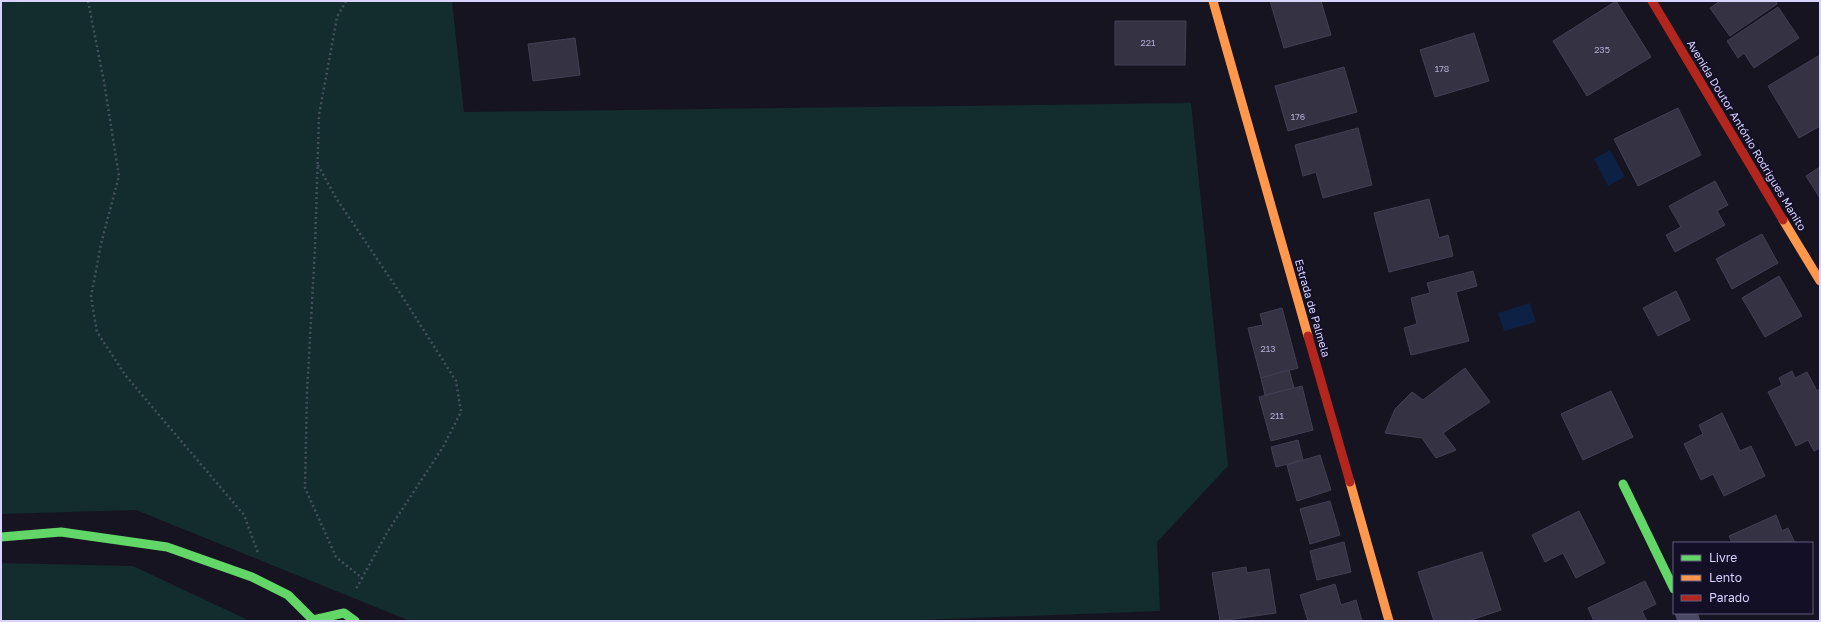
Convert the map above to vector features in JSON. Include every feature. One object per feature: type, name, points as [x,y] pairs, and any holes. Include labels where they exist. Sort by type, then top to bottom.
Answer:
[{"type":"street","name":"Estrada de Palmela","points":[[1213,1],[1389,621]]},
{"type":"street","name":"Avenida Doutor António Rodrigues Manito","points":[[1652,1],[1820,281]]},
{"type":"street","points":[[1623,484],[1673,587]]},
{"type":"street","points":[[1,537],[34,533],[61,532],[167,547],[252,577],[288,595],[313,620],[344,613],[355,621]]},
{"type":"path","points":[[88,1],[104,82],[119,176],[102,244],[91,297],[97,332],[126,376],[244,515],[261,561],[267,585]]},
{"type":"path","points":[[346,1],[337,17],[319,115],[315,248],[307,392],[305,488],[336,557],[362,578]]},
{"type":"path","points":[[318,165],[336,198],[402,296],[456,381],[461,412],[443,447],[388,532],[344,613]]},
{"type":"green space","points":[[1,1],[452,1],[464,112],[1191,103],[1228,466],[1157,542],[1160,611],[893,621],[410,621],[136,510],[1,514]]},
{"type":"green space","points":[[1,563],[133,566],[250,621],[1,621]]},
{"type":"water","points":[[1610,150],[1625,177],[1608,186],[1594,159]]},
{"type":"water","points":[[1530,303],[1536,322],[1504,331],[1498,313]]},
{"type":"building","points":[[1270,1],[1321,1],[1331,35],[1284,48]]},
{"type":"building","points":[[1616,1],[1651,57],[1587,96],[1553,41]]},
{"type":"building","points":[[1720,1],[1776,1],[1777,4],[1730,36],[1710,8]]},
{"type":"building","points":[[1778,7],[1799,38],[1754,68],[1744,53],[1738,58],[1727,41]]},
{"type":"building","points":[[1115,21],[1186,21],[1185,65],[1115,65]]},
{"type":"building","points":[[1474,33],[1489,81],[1435,97],[1420,50]]},
{"type":"building","points":[[575,38],[580,75],[533,81],[528,44]]},
{"type":"building","points":[[1820,55],[1820,126],[1799,138],[1768,86]]},
{"type":"building","points":[[1344,67],[1357,112],[1288,131],[1275,86]]},
{"type":"building","points":[[1678,108],[1701,155],[1638,186],[1614,139]]},
{"type":"building","points":[[1358,128],[1372,185],[1323,198],[1316,172],[1303,176],[1295,145]]},
{"type":"building","points":[[1820,167],[1820,198],[1806,176]]},
{"type":"building","points":[[1715,181],[1728,205],[1717,211],[1725,225],[1675,252],[1666,235],[1681,227],[1669,206]]},
{"type":"building","points":[[1429,199],[1439,238],[1448,235],[1453,256],[1389,272],[1374,213]]},
{"type":"building","points":[[1762,234],[1778,263],[1732,289],[1716,259]]},
{"type":"building","points":[[1473,271],[1477,286],[1456,292],[1469,341],[1411,355],[1404,328],[1417,324],[1411,298],[1430,293],[1427,283]]},
{"type":"building","points":[[1779,276],[1802,316],[1765,337],[1742,298]]},
{"type":"building","points":[[1676,291],[1690,320],[1658,336],[1643,308]]},
{"type":"building","points":[[1282,308],[1298,368],[1261,378],[1248,328],[1263,325],[1260,314]]},
{"type":"building","points":[[1465,368],[1490,402],[1443,433],[1456,450],[1436,458],[1422,438],[1385,433],[1395,409],[1412,392],[1423,400]]},
{"type":"building","points":[[1289,370],[1294,388],[1265,395],[1261,378]]},
{"type":"building","points":[[1792,371],[1795,378],[1807,372],[1817,391],[1820,389],[1820,448],[1814,451],[1808,440],[1796,446],[1768,392],[1782,385],[1779,378]]},
{"type":"building","points":[[1302,386],[1313,430],[1271,441],[1259,397]]},
{"type":"building","points":[[1611,391],[1633,437],[1583,460],[1561,414]]},
{"type":"building","points":[[1722,413],[1740,451],[1751,446],[1765,476],[1724,496],[1713,474],[1701,480],[1684,444],[1703,434],[1699,425]]},
{"type":"building","points":[[1298,440],[1303,460],[1276,467],[1271,447]]},
{"type":"building","points":[[1320,455],[1331,490],[1297,501],[1287,465]]},
{"type":"building","points":[[1330,501],[1340,535],[1310,544],[1300,509]]},
{"type":"building","points":[[1579,511],[1605,563],[1576,578],[1563,553],[1545,562],[1532,535]]},
{"type":"building","points":[[1776,515],[1782,531],[1788,528],[1795,542],[1732,542],[1729,536]]},
{"type":"building","points":[[1344,542],[1351,572],[1317,580],[1310,551]]},
{"type":"building","points":[[1482,552],[1501,610],[1468,621],[1434,621],[1418,572]]},
{"type":"building","points":[[1246,567],[1247,573],[1269,569],[1276,613],[1220,621],[1212,573]]},
{"type":"building","points":[[1645,581],[1656,604],[1642,611],[1647,621],[1594,621],[1588,608]]},
{"type":"building","points":[[1335,584],[1341,605],[1356,600],[1362,621],[1308,621],[1300,595]]},
{"type":"traffic: fast","points":[[1623,484],[1673,587]]},
{"type":"traffic: fast","points":[[1,537],[61,532],[167,547],[252,577],[288,595],[313,620],[344,613],[355,621]]},
{"type":"traffic: slow","points":[[1213,1],[1308,336]]},
{"type":"traffic: slow","points":[[1783,220],[1820,281]]},
{"type":"traffic: slow","points":[[1350,482],[1389,621]]},
{"type":"traffic: jam","points":[[1652,1],[1783,220]]},
{"type":"traffic: jam","points":[[1308,336],[1350,482]]}]
